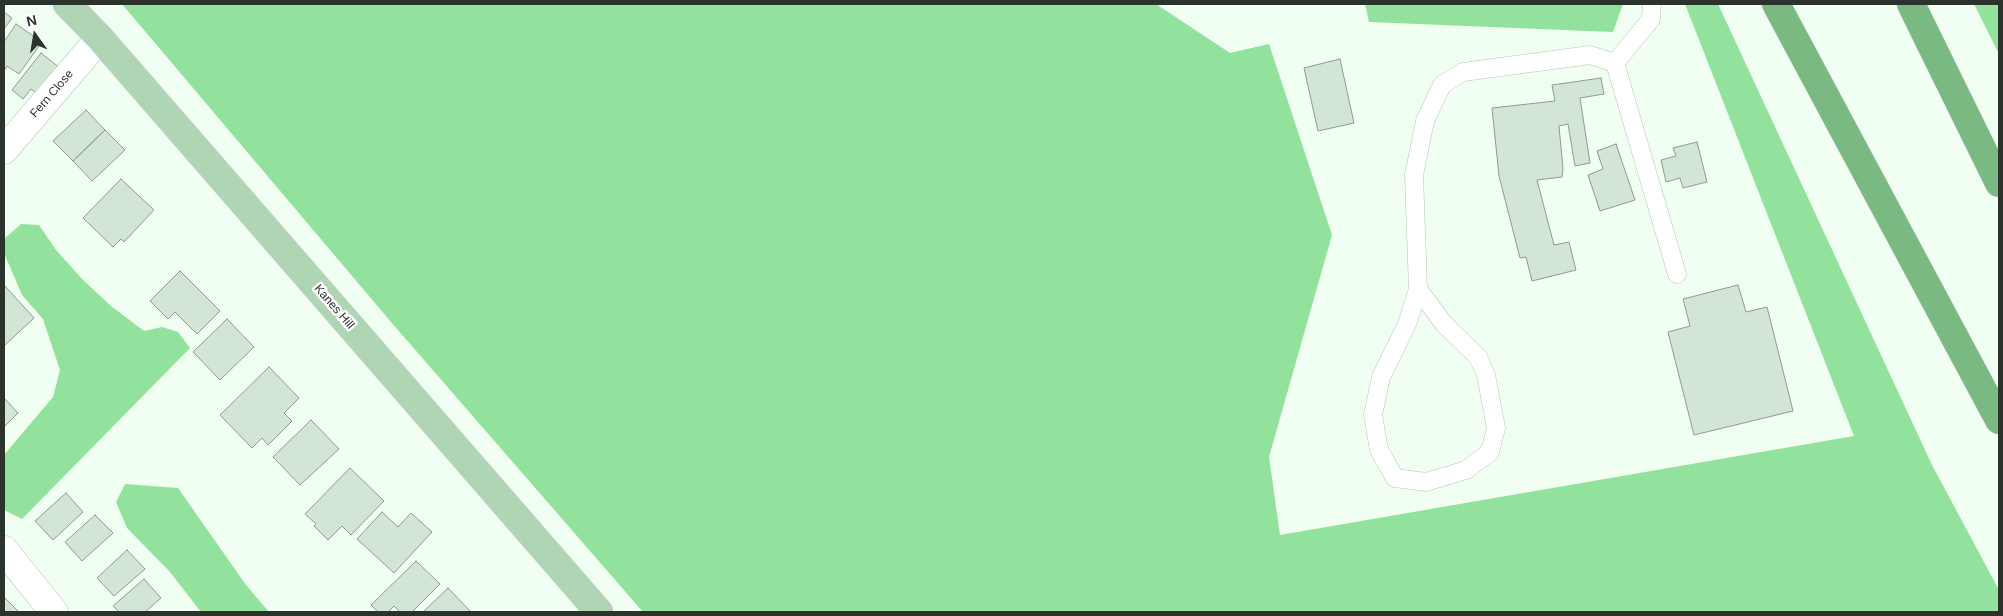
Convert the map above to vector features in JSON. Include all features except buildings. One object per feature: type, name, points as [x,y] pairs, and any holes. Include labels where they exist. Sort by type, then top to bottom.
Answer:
[{"type":"highway","points":[[1776,4],[1999,420]]},
{"type":"highway","points":[[1911,4],[1999,183]]},
{"type":"main road","name":"Kanes Hill","points":[[67,4],[100,38],[600,612]]},
{"type":"street","name":"Fern Close","points":[[4,150],[100,38]]},
{"type":"street","points":[[4,550],[54,612]]},
{"type":"lane","points":[[1614,64],[1652,19],[1652,4]]},
{"type":"lane","points":[[1418,289],[1444,324],[1478,357],[1486,376],[1496,428],[1490,452],[1466,470],[1426,482],[1395,478],[1379,450],[1373,415],[1381,377],[1407,324],[1418,289],[1414,175],[1424,122],[1442,85],[1463,72],[1590,56],[1614,64]]},
{"type":"lane","points":[[1614,64],[1677,274]]},
{"type":"green space","points":[[122,4],[1156,4],[1230,53],[1269,44],[1332,235],[1269,457],[1280,535],[1854,436],[1685,4],[1718,4],[1932,465],[1999,590],[1999,612],[643,612],[391,322]]},
{"type":"green space","points":[[1365,4],[1623,4],[1613,32],[1369,22]]},
{"type":"green space","points":[[1974,4],[1999,4],[1999,54]]},
{"type":"green space","points":[[21,224],[39,225],[56,250],[83,280],[111,306],[144,331],[162,327],[178,332],[190,348],[22,519],[4,510],[4,455],[53,397],[60,370],[43,319],[22,295],[4,253],[4,239]]},
{"type":"green space","points":[[125,484],[178,488],[246,585],[269,612],[201,612],[170,572],[127,528],[116,502]]}]
